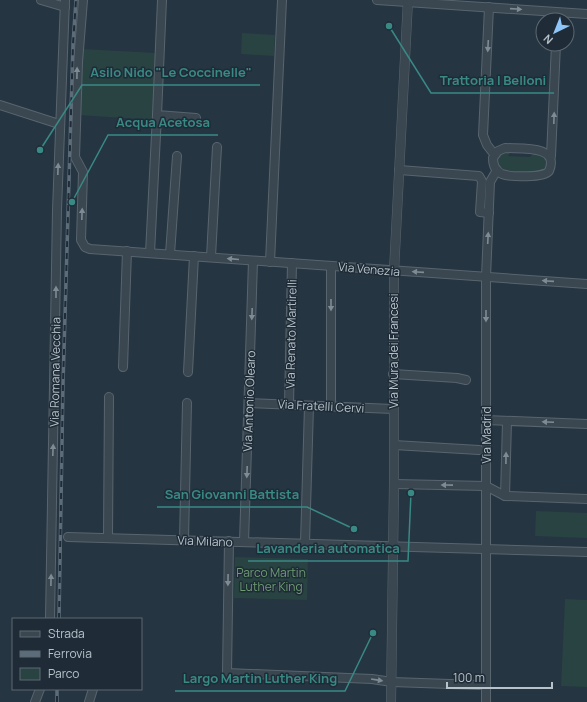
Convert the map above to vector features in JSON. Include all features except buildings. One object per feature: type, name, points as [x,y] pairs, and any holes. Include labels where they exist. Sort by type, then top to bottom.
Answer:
[{"type":"street","points":[[41,0],[65,3]]},
{"type":"street","name":"Via Venezia","points":[[83,0],[78,62],[75,158],[83,172],[81,240],[85,247],[90,249],[150,252],[253,261],[587,284]]},
{"type":"street","points":[[150,252],[162,0]]},
{"type":"street","points":[[270,262],[282,0]]},
{"type":"street","points":[[377,0],[490,7],[535,13]]},
{"type":"street","name":"Via Mura dei Francesi","points":[[392,702],[394,546],[394,271],[408,1]]},
{"type":"street","name":"Via Romana Vecchia","points":[[50,618],[59,124],[65,3]]},
{"type":"street","points":[[490,7],[483,135],[486,145],[494,154],[493,162],[497,170],[502,174],[540,176],[549,171],[552,165],[551,156],[556,52]]},
{"type":"street","points":[[575,15],[587,14]]},
{"type":"street","points":[[0,105],[59,124]]},
{"type":"street","points":[[156,115],[196,118]]},
{"type":"street","points":[[212,257],[217,147]]},
{"type":"street","points":[[494,154],[505,148],[538,151],[551,156]]},
{"type":"street","points":[[170,254],[177,156]]},
{"type":"street","points":[[399,170],[479,176],[482,181],[480,212],[489,213]]},
{"type":"street","name":"Via Madrid","points":[[486,702],[486,277],[490,182],[497,170]]},
{"type":"street","points":[[123,367],[127,251]]},
{"type":"street","points":[[188,372],[194,256]]},
{"type":"street","name":"Via Antonio Olearo","points":[[244,542],[253,261]]},
{"type":"street","name":"Via Renato Martirelli","points":[[289,405],[292,263]]},
{"type":"street","points":[[331,266],[331,407]]},
{"type":"street","points":[[393,374],[457,378],[466,380]]},
{"type":"street","points":[[108,538],[109,397]]},
{"type":"street","points":[[184,540],[187,403]]},
{"type":"street","name":"Via Fratelli Cervi","points":[[249,403],[393,410]]},
{"type":"street","points":[[305,544],[309,406]]},
{"type":"street","points":[[486,420],[587,424]]},
{"type":"street","name":"Via Madrid","points":[[505,496],[507,420]]},
{"type":"street","points":[[394,445],[479,450]]},
{"type":"street","points":[[394,484],[486,486],[505,496],[587,499]]},
{"type":"street","name":"Via Milano","points":[[68,537],[587,552]]},
{"type":"street","points":[[229,541],[227,673],[479,685]]},
{"type":"street","points":[[35,702],[40,690]]},
{"type":"street","points":[[89,702],[93,690]]},
{"type":"green space","points":[[242,33],[275,35],[274,56],[241,54]]},
{"type":"green space","points":[[82,49],[156,53],[154,120],[79,115]]},
{"type":"green space","points":[[505,152],[511,152],[508,156],[530,157],[536,153],[543,156],[549,163],[541,173],[509,172],[495,160],[499,155]]},
{"type":"green space","points":[[536,511],[587,513],[587,538],[535,536]]},
{"type":"green space","name":"Parco Martin Luther King","points":[[235,557],[308,559],[307,600],[234,598]]},
{"type":"green space","points":[[565,599],[587,600],[587,687],[561,686]]},
{"type":"railway","points":[[59,618],[63,384],[73,44],[76,0]]},
{"type":"railway","points":[[57,690],[57,702]]},
{"type":"place","name":"Trattoria I Belloni","points":[[389,26]]},
{"type":"place","name":"Asilo Nido \"Le Coccinelle\"","points":[[40,150]]},
{"type":"place","name":"Acqua Acetosa","points":[[72,202]]},
{"type":"place","name":"Lavanderia automatica","points":[[411,493]]},
{"type":"place","name":"San Giovanni Battista","points":[[354,529]]},
{"type":"place","name":"Largo Martin Luther King","points":[[373,633]]}]
